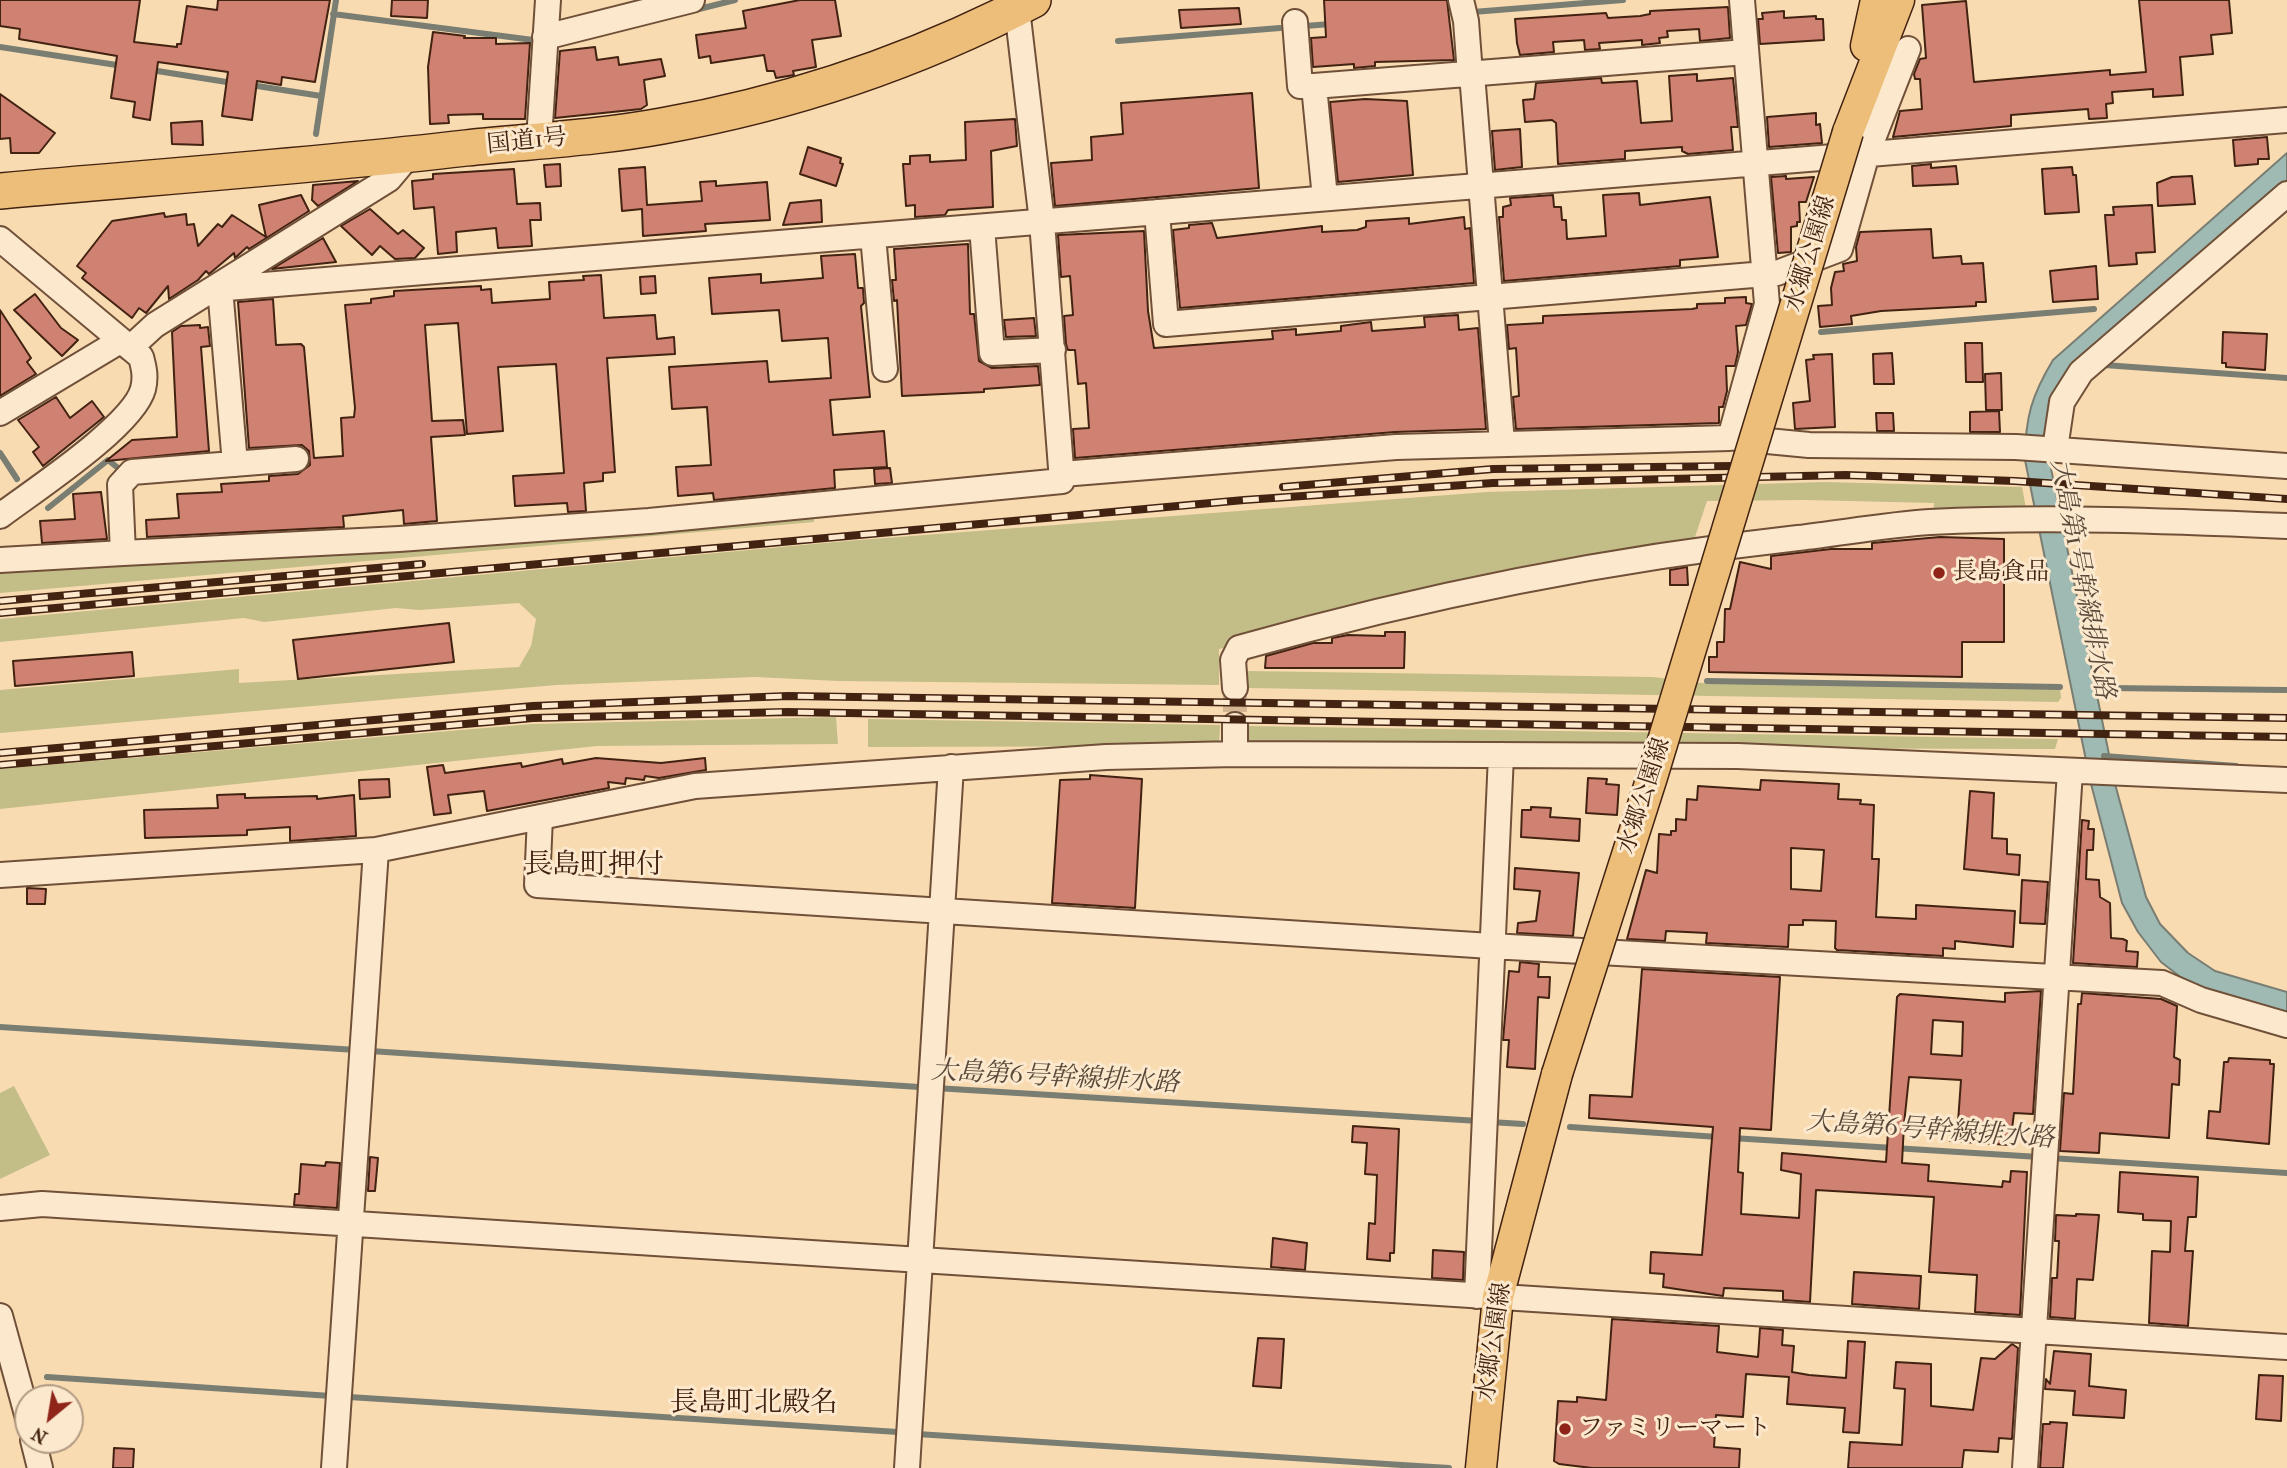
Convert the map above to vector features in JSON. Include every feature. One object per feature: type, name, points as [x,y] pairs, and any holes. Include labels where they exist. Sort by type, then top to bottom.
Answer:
[{"type":"highway","name":"国道1号","points":[[0,191],[410,154],[661,126],[753,107],[908,58],[1023,2]]},
{"type":"main road","name":"水郷公園線","points":[[1858,143],[1876,0]]},
{"type":"main road","name":"水郷公園線","points":[[1481,1468],[1487,1297],[1663,740],[1858,143],[1899,0]]},
{"type":"street","points":[[538,140],[548,0]]},
{"type":"street","points":[[545,37],[692,0]]},
{"type":"street","points":[[1461,0],[1466,21],[1490,299],[1498,357],[1502,443]]},
{"type":"street","points":[[1730,438],[1767,303],[1742,0]]},
{"type":"street","points":[[0,560],[399,539],[649,521],[1062,481],[1023,2]]},
{"type":"street","points":[[1294,22],[1300,86],[1746,52]]},
{"type":"street","points":[[1157,212],[1166,324],[1777,273],[1840,249],[1858,143],[1908,49]]},
{"type":"street","points":[[1314,86],[1325,198]]},
{"type":"street","points":[[218,288],[1755,163],[1858,143],[2287,120]]},
{"type":"street","points":[[0,413],[125,345],[218,288],[389,179],[410,154]]},
{"type":"street","points":[[2052,449],[2062,402],[2081,372],[2284,198]]},
{"type":"street","points":[[982,227],[992,353],[1053,351]]},
{"type":"street","points":[[873,236],[884,369]]},
{"type":"street","points":[[0,239],[141,357],[146,372],[143,390],[126,418],[0,516]]},
{"type":"street","points":[[218,288],[235,464]]},
{"type":"street","points":[[1062,474],[1396,447],[1730,438],[1809,444],[2016,447],[2287,466]]},
{"type":"street","points":[[123,553],[120,485],[132,472],[296,459]]},
{"type":"street","points":[[1235,688],[1233,660],[1239,648],[1339,620],[1524,577],[1683,551],[1931,522],[2064,518],[2287,526]]},
{"type":"street","points":[[1235,725],[1235,754]]},
{"type":"street","points":[[0,874],[376,850],[695,786],[1106,757],[1235,754],[1738,756],[2287,780]]},
{"type":"street","points":[[1487,1297],[1484,1122],[1501,755]]},
{"type":"street","points":[[908,1468],[912,1261],[930,1085],[951,767]]},
{"type":"street","points":[[2025,1468],[2056,976],[2077,771]]},
{"type":"street","points":[[540,817],[537,885],[1492,946],[2161,983],[2201,1000],[2287,1025]]},
{"type":"street","points":[[334,1468],[376,850]]},
{"type":"street","points":[[0,1208],[42,1204],[2287,1347]]},
{"type":"street","points":[[0,1316],[19,1384]]},
{"type":"shaded area","points":[[1825,482],[2022,487],[2027,514],[1933,519],[1934,503],[1707,501],[1693,543],[1446,589],[1219,649],[1219,685],[838,681],[755,677],[556,685],[0,733],[0,690],[239,669],[239,683],[519,667],[531,646],[536,619],[519,603],[419,610],[396,608],[264,622],[244,618],[0,642],[0,619],[846,541],[1487,492]]},
{"type":"shaded area","points":[[814,512],[814,522],[0,593],[0,568]]},
{"type":"shaded area","points":[[1247,671],[1653,677],[1702,683],[2060,688],[2061,698],[2058,702],[1248,688]]},
{"type":"shaded area","points":[[836,717],[838,744],[597,746],[0,809],[0,769],[532,724]]},
{"type":"shaded area","points":[[868,719],[1220,725],[1219,746],[868,747]]},
{"type":"shaded area","points":[[1247,726],[2058,739],[2055,749],[1246,747]]},
{"type":"shaded area","points":[[14,1086],[50,1155],[0,1179],[0,1093]]},
{"type":"water","points":[[2287,153],[2287,184],[2072,371],[2046,444],[2115,784],[2146,897],[2160,924],[2188,953],[2215,971],[2287,992],[2287,1016],[2212,994],[2187,982],[2161,962],[2138,932],[2122,903],[2090,780],[2025,460],[2026,431],[2031,407],[2053,360]]},
{"type":"building","points":[[0,0],[140,0],[134,42],[177,47],[177,44],[181,44],[187,6],[217,10],[218,0],[330,0],[315,82],[282,77],[281,85],[257,81],[252,120],[222,116],[228,72],[158,62],[150,120],[133,117],[135,102],[111,98],[117,56],[19,39],[20,29],[0,26]]},
{"type":"building","points":[[392,0],[428,0],[427,18],[391,16]]},
{"type":"building","points":[[800,0],[835,0],[841,36],[812,40],[816,67],[793,71],[794,75],[776,78],[774,71],[767,71],[764,55],[711,63],[710,56],[699,58],[696,35],[746,28],[743,11]]},
{"type":"building","points":[[1324,0],[1447,0],[1454,60],[1375,62],[1375,66],[1354,68],[1354,64],[1313,67],[1311,38],[1326,37]]},
{"type":"building","points":[[2139,0],[2229,0],[2232,33],[2211,35],[2213,54],[2180,57],[2183,95],[2153,97],[2153,89],[2112,92],[2113,103],[2106,104],[2107,118],[2089,119],[2088,109],[2011,115],[2011,126],[1893,137],[1900,111],[1922,109],[1920,79],[1915,79],[1914,74],[1920,59],[1926,58],[1922,5],[1966,1],[1974,82],[2110,70],[2110,75],[2146,72]]},
{"type":"building","points":[[1728,7],[1730,38],[1700,41],[1699,29],[1667,31],[1668,37],[1659,38],[1660,43],[1642,45],[1642,40],[1599,43],[1600,49],[1585,50],[1584,40],[1553,42],[1554,52],[1520,55],[1517,43],[1515,19],[1606,13],[1608,18],[1640,16],[1650,14],[1650,11]]},
{"type":"building","points":[[1239,8],[1241,24],[1181,28],[1179,10]]},
{"type":"building","points":[[1784,11],[1784,18],[1816,16],[1816,19],[1823,19],[1824,40],[1760,44],[1758,19],[1763,19],[1762,13]]},
{"type":"building","points":[[433,32],[465,36],[464,38],[496,38],[496,44],[530,43],[525,119],[483,119],[483,114],[448,115],[449,123],[430,124],[428,67]]},
{"type":"building","points":[[595,47],[597,60],[618,57],[619,65],[661,59],[665,76],[644,80],[647,105],[641,109],[555,118],[560,51]]},
{"type":"building","points":[[1697,74],[1697,81],[1733,78],[1738,127],[1731,127],[1733,150],[1688,154],[1682,151],[1682,147],[1625,151],[1625,159],[1558,164],[1556,123],[1552,120],[1525,122],[1523,100],[1534,99],[1536,83],[1601,78],[1602,83],[1637,81],[1641,123],[1672,121],[1669,76]]},
{"type":"building","points":[[1252,93],[1259,188],[1055,206],[1051,163],[1092,160],[1091,137],[1123,134],[1121,103]]},
{"type":"building","points":[[0,94],[55,133],[39,153],[11,153],[10,138],[0,139]]},
{"type":"building","points":[[1365,99],[1407,101],[1413,175],[1338,182],[1330,102]]},
{"type":"building","points":[[1816,113],[1816,125],[1820,124],[1822,143],[1769,147],[1767,117]]},
{"type":"building","points":[[1015,119],[1017,146],[991,151],[993,207],[948,210],[945,215],[915,217],[915,205],[906,206],[903,164],[910,164],[910,156],[930,155],[930,162],[966,160],[965,122]]},
{"type":"building","points":[[202,121],[203,145],[172,144],[171,123]]},
{"type":"building","points":[[1520,129],[1522,167],[1495,170],[1492,131]]},
{"type":"building","points":[[2267,137],[2269,159],[2258,159],[2258,164],[2235,166],[2233,140]]},
{"type":"building","points":[[808,147],[841,158],[840,163],[843,164],[836,186],[800,174]]},
{"type":"building","points":[[560,164],[561,186],[546,187],[544,165]]},
{"type":"building","points":[[1931,164],[1931,168],[1956,166],[1958,184],[1913,186],[1912,166]]},
{"type":"building","points":[[645,167],[647,205],[702,201],[700,182],[716,181],[716,186],[767,182],[770,220],[705,224],[706,231],[643,236],[642,209],[622,211],[619,169]]},
{"type":"building","points":[[2072,167],[2073,175],[2076,175],[2079,212],[2045,214],[2042,169]]},
{"type":"building","points":[[514,169],[517,204],[540,203],[541,220],[530,220],[532,246],[498,248],[496,228],[456,232],[457,252],[438,254],[434,207],[414,209],[412,181],[433,179],[433,174]]},
{"type":"building","points":[[1786,176],[1786,179],[1814,177],[1806,202],[1799,202],[1800,222],[1791,227],[1791,252],[1778,253],[1771,177]]},
{"type":"building","points":[[2192,176],[2195,204],[2158,206],[2157,183],[2172,177]]},
{"type":"building","points":[[358,181],[318,206],[312,200],[313,185]]},
{"type":"building","points":[[1639,193],[1640,205],[1710,197],[1718,257],[1680,260],[1680,266],[1504,281],[1499,217],[1503,217],[1503,207],[1511,205],[1510,198],[1553,195],[1554,207],[1561,207],[1562,220],[1566,220],[1567,239],[1606,236],[1603,195]]},
{"type":"building","points":[[301,195],[309,211],[249,249],[247,247],[235,258],[234,253],[209,274],[206,271],[198,280],[169,299],[168,286],[146,313],[139,308],[132,318],[82,278],[86,273],[77,266],[112,221],[164,213],[165,217],[186,214],[187,225],[194,224],[198,246],[218,224],[222,227],[232,215],[266,237],[259,205]]},
{"type":"building","points":[[821,200],[822,222],[783,225],[790,203]]},
{"type":"building","points":[[2152,205],[2155,252],[2136,253],[2137,264],[2109,266],[2105,215],[2114,215],[2113,207]]},
{"type":"building","points":[[370,209],[398,234],[403,230],[424,248],[415,258],[395,259],[380,246],[372,255],[341,226]]},
{"type":"building","points":[[1464,217],[1465,229],[1470,228],[1474,283],[1180,308],[1173,230],[1212,223],[1217,238],[1322,226],[1322,232],[1357,230],[1366,227],[1366,221],[1409,218],[1409,224]]},
{"type":"building","points":[[1931,229],[1933,258],[1961,256],[1962,264],[1983,263],[1986,302],[1976,302],[1976,306],[1881,311],[1851,316],[1852,324],[1820,327],[1818,306],[1832,305],[1831,288],[1835,272],[1844,271],[1843,264],[1857,261],[1856,247],[1860,232]]},
{"type":"building","points":[[1144,231],[1148,311],[1154,348],[1273,339],[1272,331],[1296,329],[1296,335],[1341,331],[1341,326],[1371,322],[1372,331],[1425,327],[1424,317],[1458,315],[1459,330],[1478,328],[1486,429],[1395,432],[1075,458],[1073,429],[1089,428],[1086,383],[1078,384],[1075,350],[1068,350],[1066,344],[1064,316],[1073,315],[1070,276],[1061,277],[1058,235]]},
{"type":"building","points":[[323,238],[336,262],[272,269]]},
{"type":"building","points":[[968,244],[970,314],[974,314],[979,361],[992,368],[1038,366],[1040,385],[984,389],[984,392],[902,396],[897,300],[894,301],[892,280],[896,280],[894,249]]},
{"type":"building","points":[[855,254],[858,288],[863,288],[864,303],[861,306],[870,397],[830,400],[833,435],[884,431],[887,467],[834,470],[835,488],[714,500],[713,493],[678,496],[676,467],[711,465],[707,407],[672,409],[669,367],[767,361],[769,382],[831,378],[828,338],[782,341],[779,310],[712,314],[709,278],[761,274],[761,283],[823,278],[821,256]]},
{"type":"building","points":[[2096,266],[2098,299],[2053,302],[2050,271]]},
{"type":"building","points":[[601,275],[604,318],[655,315],[657,339],[674,337],[675,354],[607,358],[615,472],[603,473],[603,481],[584,483],[586,511],[568,512],[567,503],[515,506],[513,476],[564,473],[556,364],[498,367],[503,431],[467,434],[458,323],[425,325],[432,421],[463,420],[465,435],[431,437],[437,521],[404,524],[403,510],[343,516],[344,527],[147,537],[146,520],[179,518],[177,494],[222,492],[221,484],[269,481],[269,476],[298,474],[310,465],[309,451],[302,445],[249,448],[238,302],[273,299],[276,345],[301,344],[304,347],[314,458],[343,456],[341,418],[354,417],[355,408],[345,305],[371,303],[371,299],[394,296],[394,291],[481,286],[481,290],[491,289],[492,303],[550,299],[549,282],[584,280],[583,276]]},
{"type":"building","points":[[655,276],[656,293],[641,294],[640,277]]},
{"type":"building","points":[[35,294],[61,328],[78,340],[62,356],[14,310]]},
{"type":"building","points":[[1746,297],[1746,303],[1752,304],[1746,325],[1736,326],[1738,352],[1735,366],[1726,366],[1727,391],[1723,407],[1719,407],[1719,423],[1516,429],[1513,397],[1519,396],[1516,348],[1509,349],[1507,325],[1543,323],[1543,316],[1692,309],[1697,308],[1697,304],[1725,303],[1725,298]]},
{"type":"building","points":[[0,310],[31,358],[27,362],[36,374],[0,396]]},
{"type":"building","points":[[1034,318],[1036,336],[1006,337],[1004,320]]},
{"type":"building","points":[[200,325],[200,328],[208,327],[210,346],[201,347],[209,451],[106,461],[132,440],[177,437],[172,332],[181,326]]},
{"type":"building","points":[[2223,332],[2267,334],[2265,370],[2226,367],[2226,363],[2222,363]]},
{"type":"building","points":[[1965,343],[1982,343],[1983,382],[1966,382]]},
{"type":"building","points":[[1892,353],[1894,384],[1874,384],[1873,354]]},
{"type":"building","points":[[1832,354],[1835,427],[1795,429],[1793,403],[1810,401],[1806,360],[1814,359],[1813,355]]},
{"type":"building","points":[[2001,373],[2002,410],[1986,410],[1985,374]]},
{"type":"building","points":[[56,397],[70,418],[92,401],[104,417],[43,466],[33,452],[39,447],[18,420]]},
{"type":"building","points":[[1999,411],[2000,432],[1970,432],[1970,412]]},
{"type":"building","points":[[1876,413],[1893,413],[1894,431],[1877,431]]},
{"type":"building","points":[[890,468],[892,483],[875,484],[874,469]]},
{"type":"building","points":[[101,492],[107,539],[42,543],[40,521],[75,519],[73,494]]},
{"type":"building","points":[[1940,537],[2004,539],[2004,642],[1962,642],[1962,677],[1709,672],[1709,657],[1717,657],[1717,642],[1724,642],[1725,609],[1730,609],[1740,562],[1771,569],[1771,556],[1831,549],[1872,549],[1872,543]]},
{"type":"building","points":[[1687,567],[1688,585],[1670,585],[1670,570]]},
{"type":"building","points":[[449,623],[454,662],[298,679],[293,640]]},
{"type":"building","points":[[1385,632],[1405,632],[1404,668],[1265,668],[1266,656],[1313,643],[1332,643],[1332,638],[1348,635],[1385,636]]},
{"type":"building","points":[[132,652],[134,676],[15,686],[13,661]]},
{"type":"building","points":[[596,758],[661,763],[705,758],[706,770],[659,778],[645,776],[644,780],[626,778],[625,784],[608,782],[609,788],[487,811],[484,791],[448,795],[451,813],[434,815],[427,767],[443,765],[445,773],[521,763],[522,767],[562,759],[563,764]]},
{"type":"building","points":[[1090,775],[1142,779],[1135,908],[1052,903],[1060,780],[1090,779]]},
{"type":"building","points":[[1588,778],[1607,779],[1606,784],[1619,785],[1617,815],[1586,813]]},
{"type":"building","points":[[389,779],[390,797],[360,799],[359,780]]},
{"type":"building","points":[[1761,780],[1839,784],[1838,799],[1861,800],[1860,804],[1874,805],[1872,859],[1879,859],[1876,917],[1916,919],[1916,905],[2015,911],[2013,947],[1955,941],[1955,949],[1943,948],[1943,956],[1837,950],[1836,921],[1803,920],[1803,925],[1789,925],[1788,947],[1706,943],[1707,933],[1666,931],[1665,941],[1627,939],[1646,870],[1657,873],[1659,834],[1671,835],[1671,831],[1676,831],[1676,819],[1686,820],[1687,799],[1697,800],[1698,786],[1760,790]],"holes":[[[1791,848],[1824,850],[1821,891],[1791,889]]]},
{"type":"building","points":[[1970,791],[1994,793],[1992,838],[2007,839],[2007,854],[2020,855],[2019,875],[1964,869]]},
{"type":"building","points":[[245,794],[245,798],[317,796],[317,799],[354,795],[356,836],[290,841],[290,827],[247,830],[247,835],[145,838],[144,810],[218,808],[217,795]]},
{"type":"building","points":[[1531,807],[1551,808],[1550,817],[1580,819],[1579,841],[1521,837],[1522,810],[1531,810]]},
{"type":"building","points":[[2082,820],[2089,821],[2088,829],[2094,829],[2093,850],[2087,850],[2086,879],[2099,880],[2100,897],[2110,903],[2111,938],[2127,941],[2126,951],[2138,952],[2137,967],[2073,963]]},
{"type":"building","points":[[1515,868],[1579,873],[1573,936],[1517,933],[1518,923],[1536,921],[1540,891],[1514,889]]},
{"type":"building","points":[[2022,880],[2048,882],[2045,924],[2020,923]]},
{"type":"building","points":[[27,888],[46,889],[45,904],[27,904]]},
{"type":"building","points":[[1520,962],[1539,964],[1538,977],[1550,977],[1549,998],[1538,997],[1535,1069],[1507,1067],[1509,1040],[1503,1040],[1509,971],[1519,972]]},
{"type":"building","points":[[1642,969],[1780,977],[1771,1130],[1740,1128],[1738,1172],[1743,1173],[1741,1214],[1799,1218],[1801,1174],[1781,1170],[1782,1153],[1886,1162],[1897,997],[1900,994],[2005,1002],[2005,993],[2041,991],[2033,1114],[2014,1113],[2010,1145],[1950,1141],[1951,1122],[1958,1122],[1961,1080],[1909,1077],[1904,1124],[1902,1163],[1929,1165],[1928,1181],[2002,1187],[2003,1181],[2010,1182],[2011,1171],[2027,1172],[2020,1315],[1975,1312],[1977,1275],[1929,1272],[1934,1197],[1816,1190],[1810,1302],[1783,1300],[1783,1291],[1724,1288],[1723,1296],[1663,1287],[1664,1274],[1650,1273],[1651,1252],[1702,1255],[1713,1127],[1589,1118],[1590,1095],[1632,1097]],"holes":[[[1933,1020],[1963,1022],[1962,1056],[1931,1054]]]},
{"type":"building","points":[[2082,993],[2161,999],[2177,1006],[2174,1057],[2180,1060],[2179,1085],[2172,1084],[2169,1138],[2100,1133],[2099,1153],[2060,1151],[2064,1093],[2073,1094],[2078,1004],[2081,1004]]},
{"type":"building","points":[[2229,1058],[2270,1060],[2270,1064],[2274,1064],[2269,1144],[2207,1138],[2209,1111],[2220,1112],[2224,1062],[2228,1062]]},
{"type":"building","points":[[1353,1126],[1399,1129],[1394,1253],[1390,1253],[1390,1261],[1367,1259],[1369,1223],[1375,1224],[1377,1175],[1365,1174],[1367,1143],[1352,1142]]},
{"type":"building","points":[[370,1157],[378,1158],[375,1191],[368,1191]]},
{"type":"building","points":[[326,1162],[340,1163],[337,1208],[294,1205],[295,1194],[299,1194],[301,1164],[325,1166]]},
{"type":"building","points":[[2120,1172],[2198,1177],[2196,1217],[2188,1217],[2185,1251],[2193,1251],[2188,1326],[2149,1323],[2152,1251],[2170,1252],[2171,1221],[2143,1220],[2143,1214],[2118,1212]]},
{"type":"building","points":[[2056,1215],[2099,1215],[2093,1280],[2077,1279],[2075,1319],[2050,1317],[2052,1278],[2057,1278],[2059,1241],[2055,1241]]},
{"type":"building","points":[[1273,1238],[1307,1243],[1305,1270],[1271,1267]]},
{"type":"building","points":[[1433,1250],[1464,1252],[1463,1280],[1432,1278]]},
{"type":"building","points":[[1854,1272],[1921,1276],[1919,1309],[1852,1304]]},
{"type":"building","points":[[1612,1319],[1719,1326],[1717,1352],[1758,1357],[1760,1328],[1783,1330],[1782,1345],[1794,1346],[1792,1372],[1809,1375],[1846,1378],[1848,1341],[1865,1342],[1859,1433],[1843,1432],[1845,1408],[1787,1404],[1789,1377],[1746,1374],[1743,1417],[1716,1415],[1714,1447],[1740,1449],[1739,1468],[1592,1468],[1559,1464],[1554,1461],[1558,1401],[1577,1402],[1577,1397],[1606,1400]]},
{"type":"building","points":[[1258,1338],[1284,1339],[1281,1388],[1253,1386]]},
{"type":"building","points":[[2012,1344],[2018,1348],[2012,1439],[1999,1438],[1998,1452],[1964,1450],[1962,1468],[1848,1468],[1850,1442],[1902,1445],[1905,1389],[1894,1388],[1896,1362],[1931,1364],[1931,1406],[1973,1410],[1981,1358],[1995,1359]]},
{"type":"building","points":[[2054,1351],[2091,1354],[2089,1386],[2126,1390],[2124,1418],[2073,1415],[2075,1391],[2045,1389],[2046,1379],[2050,1384]]},
{"type":"building","points":[[2259,1375],[2283,1376],[2281,1421],[2256,1419]]},
{"type":"building","points":[[2067,1423],[2063,1468],[2040,1468],[2043,1424]]},
{"type":"building","points":[[114,1448],[134,1449],[133,1468],[113,1468]]},
{"type":"waterway","points":[[316,134],[336,0]]},
{"type":"waterway","points":[[695,10],[735,0]]},
{"type":"waterway","points":[[1473,12],[1623,0]]},
{"type":"waterway","points":[[333,14],[533,40]]},
{"type":"waterway","points":[[1305,26],[1331,24]]},
{"type":"waterway","points":[[1118,41],[1280,28]]},
{"type":"waterway","points":[[0,47],[123,66]]},
{"type":"waterway","points":[[151,70],[233,83]]},
{"type":"waterway","points":[[251,85],[321,96]]},
{"type":"waterway","points":[[1821,332],[2094,309]]},
{"type":"waterway","points":[[2104,365],[2287,378]]},
{"type":"waterway","points":[[0,453],[17,479]]},
{"type":"waterway","points":[[48,508],[108,460],[118,468]]},
{"type":"waterway","points":[[1707,681],[2060,687]]},
{"type":"waterway","name":"大島第1号幹線排水路","points":[[2109,688],[2287,690]]},
{"type":"waterway","points":[[2104,756],[2236,766]]},
{"type":"waterway","points":[[0,1027],[356,1050]]},
{"type":"waterway","points":[[370,1051],[919,1087]]},
{"type":"waterway","name":"大島第6号幹線排水路","points":[[935,1088],[1479,1121]]},
{"type":"waterway","name":"大島第6号幹線排水路","points":[[1490,1122],[1523,1124]]},
{"type":"waterway","name":"大島第6号幹線排水路","points":[[1570,1127],[1718,1137]]},
{"type":"waterway","name":"大島第6号幹線排水路","points":[[1732,1138],[2039,1157]]},
{"type":"waterway","name":"大島第6号幹線排水路","points":[[2050,1158],[2287,1173]]},
{"type":"waterway","points":[[47,1377],[331,1396]]},
{"type":"waterway","points":[[349,1397],[898,1432]]},
{"type":"waterway","points":[[917,1434],[1449,1468]]},
{"type":"tunnel","points":[[1235,688],[1235,725]]},
{"type":"railway","points":[[1283,487],[1493,469],[1734,466]]},
{"type":"railway","points":[[0,613],[1244,500],[1493,483],[1846,475],[2015,481],[2287,499]]},
{"type":"railway","points":[[0,601],[422,564]]},
{"type":"railway","points":[[0,753],[533,706],[788,696],[2287,718]]},
{"type":"railway","points":[[0,765],[533,718],[787,712],[2287,737]]},
{"type":"place","name":"長島食品","points":[[1939,573]]},
{"type":"place","name":"ファミリーマート","points":[[1565,1429]]},
{"type":"district","name":"長島町押付","points":[[594,866]]},
{"type":"district","name":"長島町北殿名","points":[[754,1404]]}]
